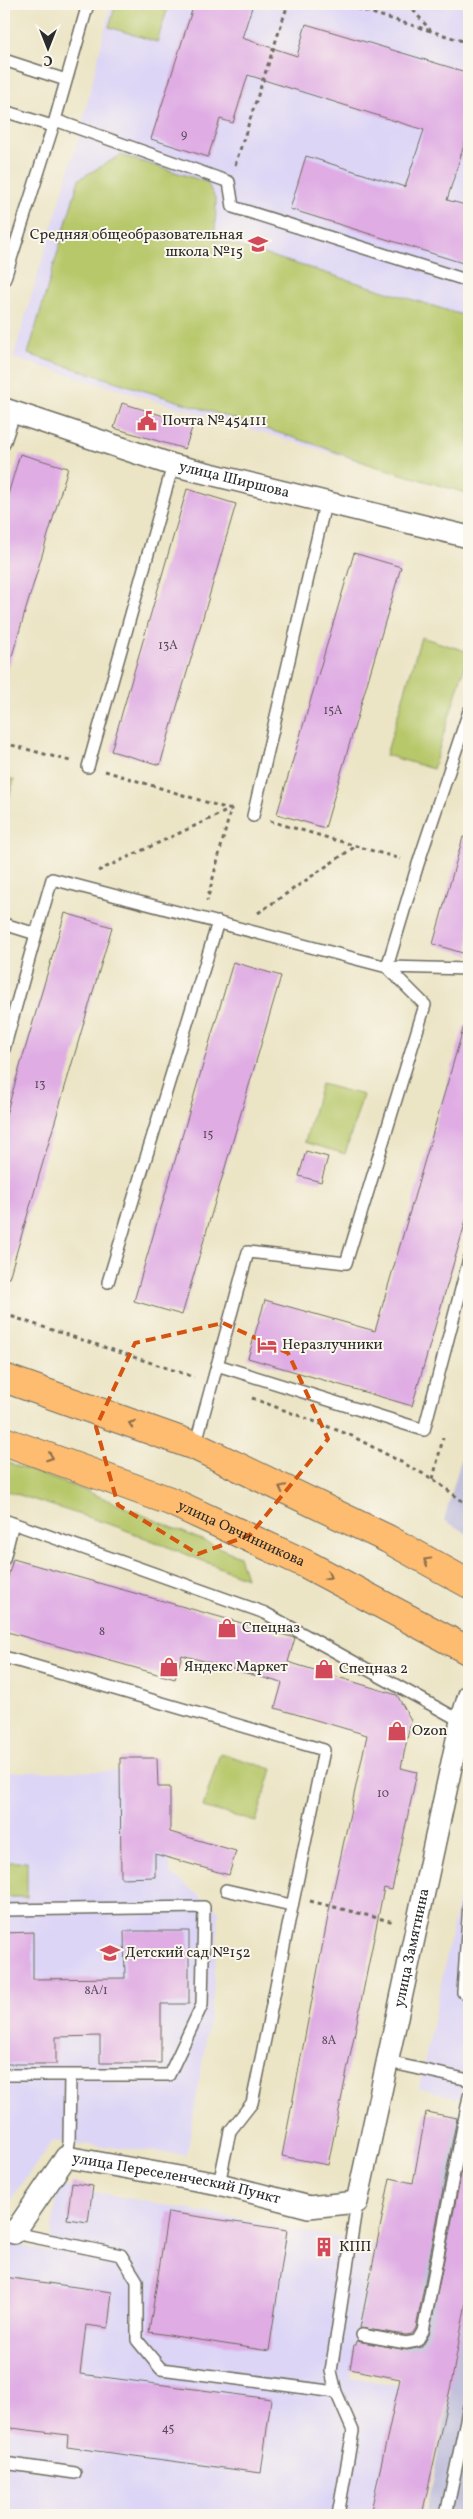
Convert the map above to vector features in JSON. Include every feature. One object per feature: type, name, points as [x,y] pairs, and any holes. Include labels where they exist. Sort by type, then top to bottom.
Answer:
[{"type":"main road","points":[[4,1378],[195,1446],[388,1539],[469,1584]]},
{"type":"main road","name":"улица Овчинникова","points":[[4,1441],[170,1501],[306,1564],[469,1651]]},
{"type":"street","name":"улица Ширшова","points":[[9,410],[174,465],[325,504],[469,537]]},
{"type":"street","name":"улица Замятнина","points":[[357,2202],[461,1721],[469,1695]]},
{"type":"street","name":"улица Переселенческий Пункт","points":[[9,2231],[66,2157],[218,2184],[309,2206],[357,2202]]},
{"type":"lane","points":[[4,281],[54,123],[88,4]]},
{"type":"lane","points":[[4,60],[66,80]]},
{"type":"lane","points":[[4,111],[54,123],[229,182],[233,207],[469,281]]},
{"type":"lane","points":[[4,444],[9,410]]},
{"type":"lane","points":[[88,767],[174,465]]},
{"type":"lane","points":[[253,816],[325,504]]},
{"type":"lane","points":[[388,967],[418,864],[469,711]]},
{"type":"lane","points":[[4,1049],[52,879],[388,967],[469,968]]},
{"type":"lane","points":[[108,1282],[218,922]]},
{"type":"lane","points":[[4,924],[36,934]]},
{"type":"lane","points":[[195,1446],[248,1252],[346,1263],[425,1005],[388,967]]},
{"type":"lane","points":[[217,1365],[424,1430],[469,1259]]},
{"type":"lane","points":[[4,1558],[8,1522],[265,1613],[461,1721]]},
{"type":"lane","points":[[4,1657],[324,1750],[252,2103],[230,2131],[218,2184]]},
{"type":"lane","points":[[226,1890],[292,1900]]},
{"type":"lane","points":[[469,1903],[463,1992],[469,1995]]},
{"type":"lane","points":[[4,1910],[204,1907],[202,2005],[169,2075],[4,2075]]},
{"type":"lane","points":[[388,2062],[469,2080]]},
{"type":"lane","points":[[66,2157],[69,2142],[70,2075]]},
{"type":"lane","points":[[362,2335],[406,2343],[418,2341],[423,2331],[469,2096]]},
{"type":"lane","points":[[338,2515],[353,2432],[336,2392],[330,2371],[357,2202]]},
{"type":"lane","points":[[9,2231],[121,2255],[137,2281],[137,2340],[161,2369],[336,2392]]},
{"type":"lane","points":[[446,2515],[469,2406]]},
{"type":"lane","points":[[4,2463],[75,2473]]},
{"type":"path","points":[[229,182],[288,4]]},
{"type":"path","points":[[342,4],[469,43]]},
{"type":"path","points":[[408,4],[431,31]]},
{"type":"path","points":[[4,743],[418,864]]},
{"type":"path","points":[[71,884],[231,810]]},
{"type":"path","points":[[202,918],[231,810]]},
{"type":"path","points":[[237,927],[356,846]]},
{"type":"path","points":[[4,1314],[212,1383],[350,1435],[433,1479],[469,1506]]},
{"type":"path","points":[[292,1900],[416,1928]]},
{"type":"highlighted area","points":[[223,1323],[288,1353],[328,1439],[250,1535],[198,1554],[118,1505],[96,1427],[135,1343]]},
{"type":"shaded area","name":"Средняя общеобразовательная школа №15","points":[[111,4],[469,4],[469,494],[13,358],[81,129]]},
{"type":"shaded area","points":[[469,1431],[469,1535],[444,1520]]},
{"type":"shaded area","name":"Детский сад №152","points":[[120,1758],[157,1758],[158,1787],[170,1787],[170,1873],[219,1911],[213,1996],[187,2155],[52,2141],[4,2210],[4,1772],[120,1771]]},
{"type":"shaded area","points":[[469,1849],[469,2101],[419,2088]]},
{"type":"shaded area","points":[[426,2112],[452,2117],[453,2114],[469,2115],[469,2515],[426,2515],[451,2389],[350,2369],[375,2244],[400,2248]]},
{"type":"shaded area","points":[[58,2185],[372,2244],[350,2378],[443,2394],[421,2515],[4,2515],[4,2242],[49,2252]]},
{"type":"green space","points":[[116,4],[169,4],[157,42],[109,27]]},
{"type":"green space","points":[[121,155],[207,182],[216,200],[215,239],[469,317],[469,494],[371,465],[317,445],[28,354],[79,179]]},
{"type":"green space","points":[[421,637],[469,652],[433,769],[386,755]]},
{"type":"green space","points":[[4,777],[14,780],[4,814]]},
{"type":"green space","points":[[321,1084],[363,1095],[345,1154],[305,1142]]},
{"type":"green space","points":[[4,1461],[89,1492],[239,1556],[246,1578],[118,1527],[4,1490]]},
{"type":"green space","points":[[220,1753],[272,1769],[256,1822],[203,1807]]},
{"type":"green space","points":[[4,1862],[27,1862],[27,1897],[4,1897]]},
{"type":"building","points":[[194,4],[253,4],[242,38],[297,56],[306,24],[469,73],[469,143],[465,142],[447,200],[469,206],[469,265],[290,209],[306,156],[405,187],[424,130],[248,75],[233,123],[220,119],[208,157],[151,139]]},
{"type":"building","points":[[122,403],[193,425],[185,449],[114,428]]},
{"type":"building","points":[[20,454],[68,468],[9,666],[4,665],[4,508]]},
{"type":"building","points":[[187,489],[236,504],[160,765],[111,751]]},
{"type":"building","points":[[354,553],[401,567],[325,828],[277,814]]},
{"type":"building","points":[[463,837],[469,838],[469,955],[433,944]]},
{"type":"building","points":[[65,913],[112,927],[9,1278],[4,1278],[4,1121]]},
{"type":"building","points":[[233,962],[281,976],[182,1315],[134,1301]]},
{"type":"building","points":[[464,1026],[469,1027],[469,1210],[412,1406],[248,1358],[265,1300],[375,1331]]},
{"type":"building","points":[[306,1151],[328,1157],[321,1182],[299,1176]]},
{"type":"building","points":[[13,1559],[295,1638],[288,1662],[397,1695],[411,1720],[401,1768],[417,1772],[392,1890],[384,1888],[328,2165],[282,2156],[331,1901],[367,1735],[275,1708],[282,1683],[182,1655],[175,1679],[4,1631],[4,1591]]},
{"type":"building","points":[[120,1758],[157,1758],[158,1787],[170,1787],[170,1832],[236,1851],[229,1875],[155,1854],[155,1877],[121,1878]]},
{"type":"building","points":[[124,1931],[189,1931],[189,2004],[161,2004],[161,2063],[100,2063],[100,2036],[56,2037],[56,2064],[4,2064],[4,1933],[33,1932],[33,1979],[125,1978]]},
{"type":"building","points":[[426,2112],[457,2118],[416,2328],[412,2334],[406,2335],[360,2328],[390,2178],[413,2183]]},
{"type":"building","points":[[469,2134],[469,2286],[451,2385],[422,2515],[370,2515],[400,2379],[350,2369],[354,2345],[356,2345],[357,2341],[407,2350],[422,2347],[429,2335]]},
{"type":"building","points":[[72,2183],[93,2186],[88,2222],[67,2219]]},
{"type":"building","points":[[168,2212],[287,2230],[269,2351],[149,2332]]},
{"type":"building","points":[[4,2277],[112,2292],[108,2328],[86,2325],[80,2374],[271,2399],[261,2473],[67,2447],[68,2435],[4,2427]]},
{"type":"place","name":"Средняя общеобразовательная школа №15","points":[[258,244]]},
{"type":"place","name":"Почта №454111","points":[[147,421]]},
{"type":"place","name":"Неразлучники","points":[[267,1345]]},
{"type":"place","name":"Спецназ","points":[[227,1628]]},
{"type":"place","name":"Яндекс Маркет","points":[[169,1667]]},
{"type":"place","name":"Спецназ 2","points":[[324,1669]]},
{"type":"place","name":"Ozon","points":[[397,1731]]},
{"type":"place","name":"Детский сад №152","points":[[110,1953]]},
{"type":"place","name":"КПП","points":[[324,2247]]}]
